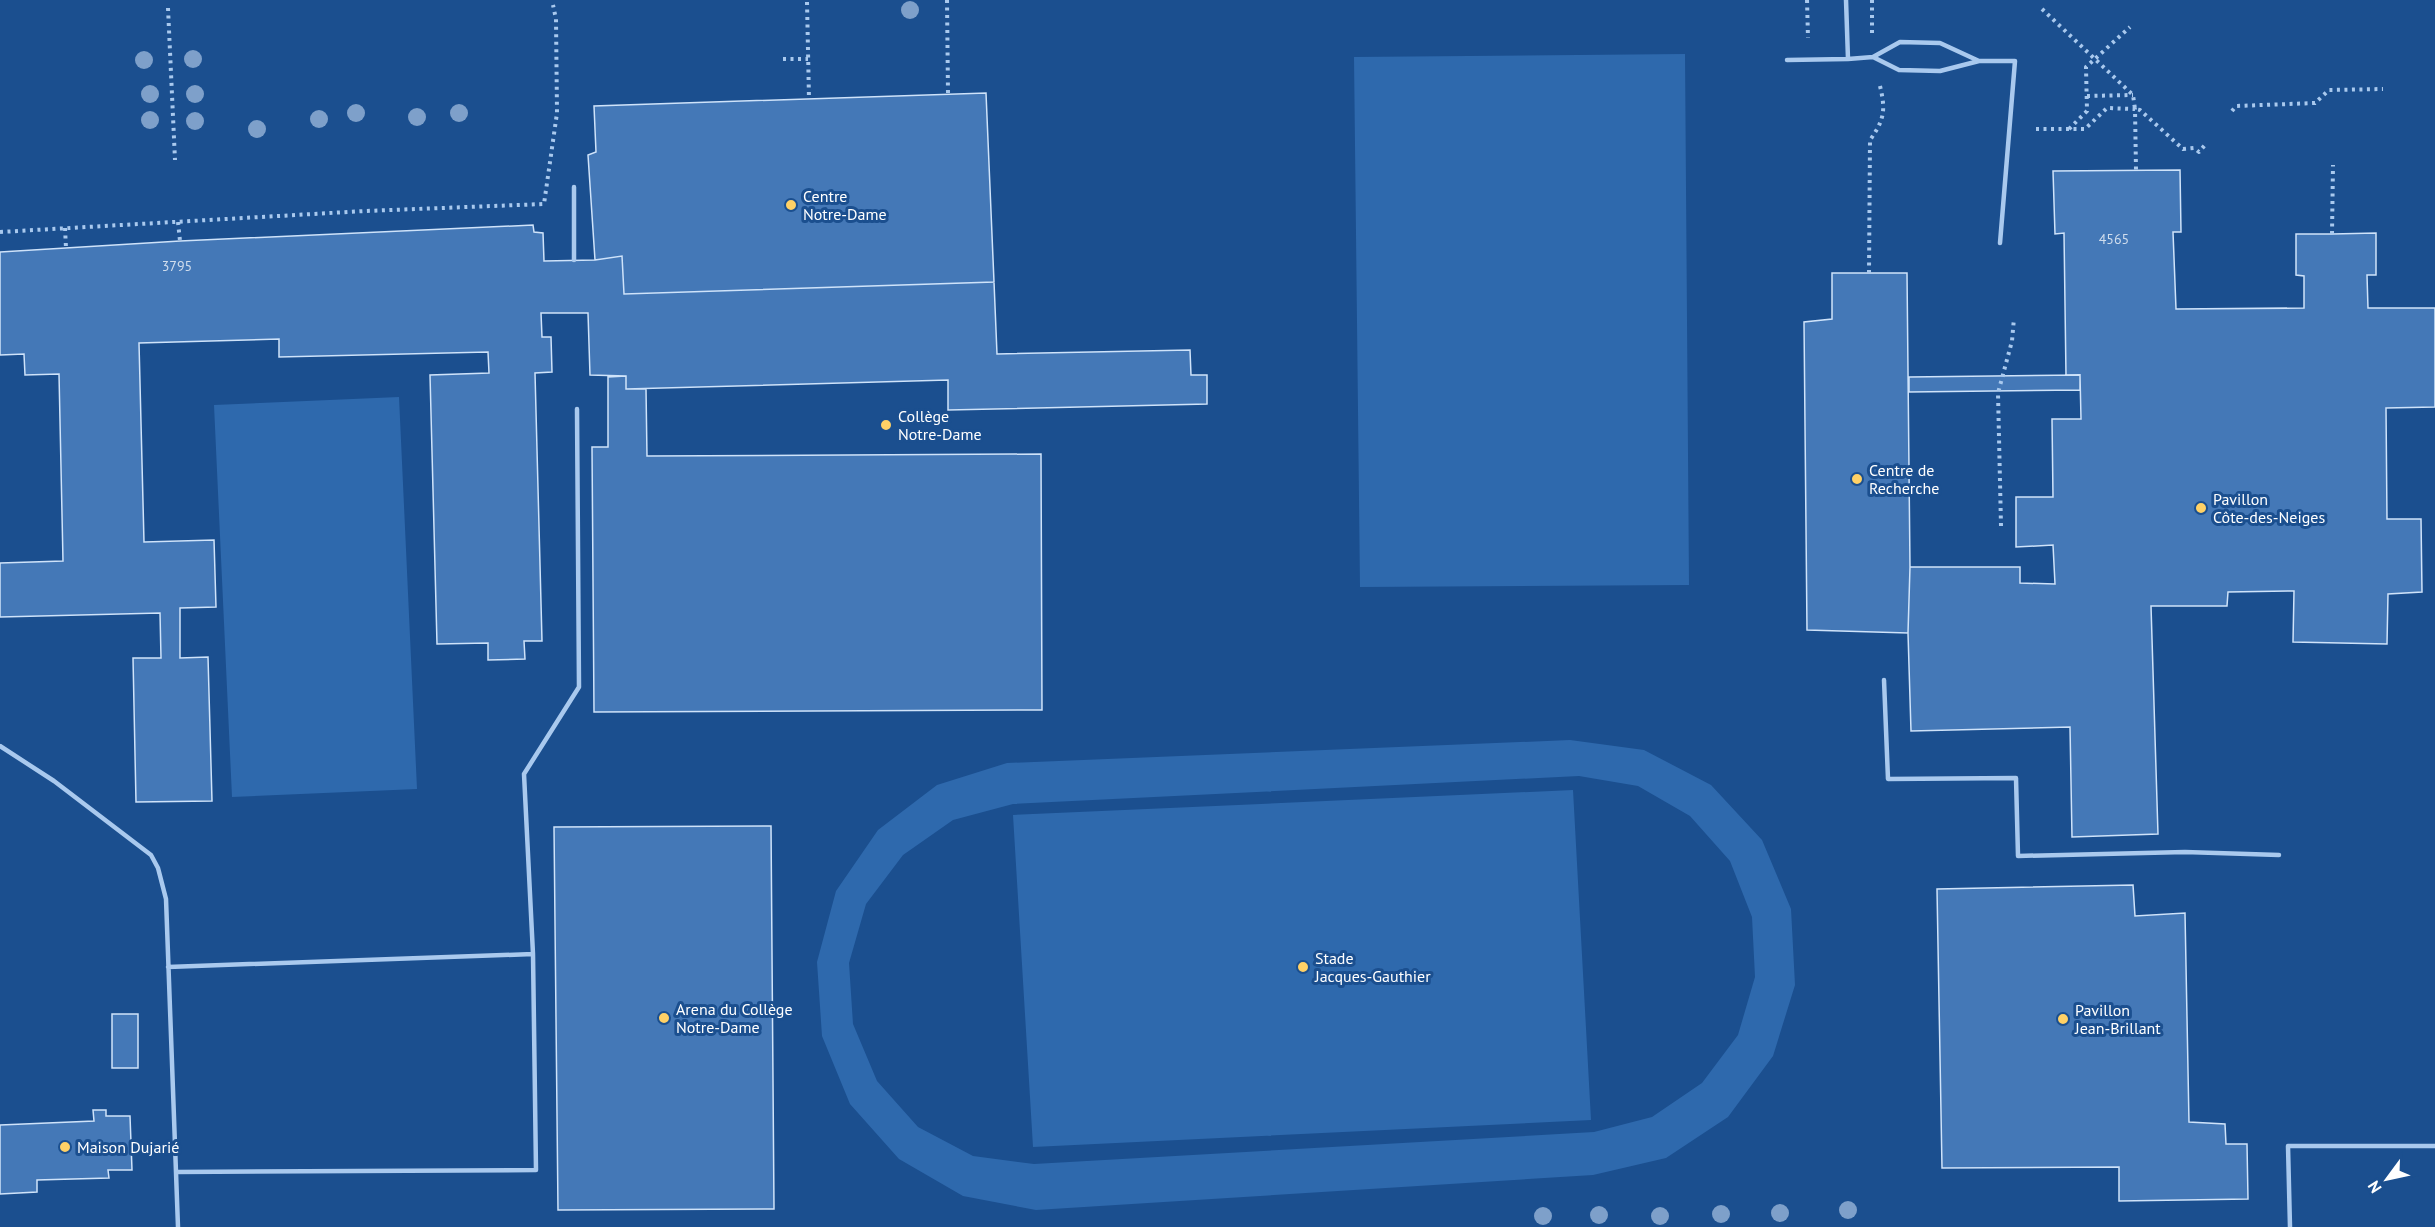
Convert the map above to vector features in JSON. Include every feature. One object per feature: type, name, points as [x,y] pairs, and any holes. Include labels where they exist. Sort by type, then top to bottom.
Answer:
[{"type":"lane","points":[[1846,0],[1848,59]]},
{"type":"lane","points":[[1787,60],[1873,57],[1900,42],[1940,43],[1979,61]]},
{"type":"lane","points":[[1873,57],[1899,70],[1940,71],[1979,61],[2015,61],[2000,243]]},
{"type":"lane","points":[[574,187],[574,260]]},
{"type":"lane","points":[[176,1172],[537,1170],[533,954],[524,774],[579,687],[577,409]]},
{"type":"lane","points":[[1884,680],[1888,779],[2016,778],[2018,856],[2185,852],[2279,855]]},
{"type":"lane","points":[[0,746],[54,781],[151,855],[158,868],[166,899],[178,1227]]},
{"type":"lane","points":[[168,967],[533,954]]},
{"type":"lane","points":[[2290,1227],[2288,1146],[2435,1146]]},
{"type":"path","points":[[947,0],[948,94]]},
{"type":"path","points":[[1807,0],[1809,59]]},
{"type":"path","points":[[1869,273],[1870,140],[1882,122],[1882,96],[1873,57],[1872,0]]},
{"type":"path","points":[[807,2],[809,99]]},
{"type":"path","points":[[0,232],[544,204],[556,113],[554,5]]},
{"type":"path","points":[[168,8],[175,160]]},
{"type":"path","points":[[2042,9],[2133,95],[2136,170]]},
{"type":"path","points":[[2068,129],[2087,111],[2086,67],[2130,27]]},
{"type":"path","points":[[783,59],[808,59]]},
{"type":"path","points":[[2232,111],[2236,106],[2315,103],[2329,90],[2383,89]]},
{"type":"path","points":[[2087,96],[2133,95]]},
{"type":"path","points":[[2036,129],[2085,129],[2107,108],[2134,109],[2140,110],[2182,149],[2194,148],[2199,152],[2205,145]]},
{"type":"path","points":[[2332,234],[2333,165]]},
{"type":"path","points":[[178,222],[180,241]]},
{"type":"path","points":[[65,228],[66,248]]},
{"type":"path","points":[[2001,526],[1998,393],[2012,341],[2014,318]]},
{"type":"shaded area","points":[[1685,54],[1689,585],[1360,587],[1354,57]]},
{"type":"shaded area","points":[[399,397],[417,789],[232,797],[214,405]]},
{"type":"shaded area","points":[[1570,740],[1644,750],[1711,785],[1762,840],[1791,909],[1795,985],[1773,1056],[1728,1117],[1666,1158],[1593,1175],[1036,1210],[963,1196],[899,1159],[850,1104],[822,1036],[817,962],[836,891],[878,830],[937,785],[1007,763]],"holes":[[[1579,776],[1638,786],[1690,816],[1730,861],[1752,917],[1755,977],[1738,1035],[1702,1083],[1652,1117],[1594,1132],[1034,1164],[973,1156],[918,1127],[877,1081],[853,1024],[849,963],[866,904],[903,855],[953,820],[1013,804]]]},
{"type":"shaded area","name":"Stade Jacques-Gauthier","points":[[1573,790],[1591,1120],[1033,1147],[1013,815]]},
{"type":"building","name":"Centre Notre-Dame","points":[[986,93],[994,282],[624,294],[622,256],[595,260],[588,155],[596,152],[594,106]]},
{"type":"building","name":"Pavillon Côte-des-Neiges","points":[[2180,170],[2181,232],[2173,232],[2176,309],[2304,308],[2304,276],[2296,275],[2296,234],[2376,233],[2376,275],[2367,275],[2368,308],[2435,308],[2435,407],[2386,408],[2387,519],[2421,519],[2422,592],[2388,594],[2387,644],[2293,642],[2294,591],[2228,592],[2227,606],[2151,606],[2158,834],[2072,837],[2070,727],[1911,731],[1908,633],[1910,567],[2020,567],[2020,583],[2055,584],[2053,545],[2016,547],[2016,497],[2053,497],[2052,419],[2081,419],[2080,375],[2066,375],[2064,233],[2055,234],[2053,171]]},
{"type":"building","points":[[533,225],[534,232],[543,233],[544,261],[595,260],[622,256],[624,294],[994,282],[997,354],[1190,350],[1191,375],[1207,375],[1207,404],[948,410],[948,380],[626,389],[626,376],[590,375],[588,313],[541,313],[542,337],[551,337],[552,372],[535,373],[542,641],[524,641],[525,659],[488,660],[488,643],[437,644],[430,375],[489,373],[488,352],[279,357],[279,339],[139,343],[144,542],[214,540],[216,607],[180,608],[180,658],[208,657],[212,801],[136,802],[133,658],[161,658],[160,613],[0,617],[0,563],[63,561],[59,374],[25,375],[24,354],[0,355],[0,252],[180,241]]},
{"type":"building","name":"Centre de Recherche","points":[[1832,273],[1907,273],[1910,567],[1908,633],[1807,630],[1804,322],[1832,319]]},
{"type":"building","points":[[2080,375],[2080,390],[1909,392],[1909,377]]},
{"type":"building","points":[[626,376],[626,389],[646,389],[647,456],[1041,454],[1042,710],[594,712],[592,447],[608,447],[608,377]]},
{"type":"building","name":"Arena du Collège Notre-Dame","points":[[771,826],[774,1209],[558,1210],[554,827]]},
{"type":"building","name":"Pavillon Jean-Brillant","points":[[2133,885],[2135,916],[2185,913],[2189,1122],[2225,1124],[2226,1144],[2247,1144],[2248,1199],[2119,1201],[2119,1167],[1942,1168],[1937,889]]},
{"type":"building","points":[[112,1014],[138,1014],[138,1068],[112,1068]]},
{"type":"building","name":"Maison Dujarié","points":[[93,1110],[106,1110],[106,1116],[130,1116],[132,1170],[108,1170],[109,1178],[37,1180],[37,1192],[0,1194],[0,1125],[94,1121]]},
{"type":"place","name":"Centre Notre-Dame","points":[[791,205]]},
{"type":"place","name":"Collège Notre-Dame","points":[[886,425]]},
{"type":"place","name":"Centre de Recherche","points":[[1857,479]]},
{"type":"place","name":"Pavillon Côte-des-Neiges","points":[[2201,508]]},
{"type":"place","name":"Stade Jacques-Gauthier","points":[[1303,967]]},
{"type":"place","name":"Arena du Collège Notre-Dame","points":[[664,1018]]},
{"type":"place","name":"Pavillon Jean-Brillant","points":[[2063,1019]]},
{"type":"place","name":"Maison Dujarié","points":[[65,1147]]}]
